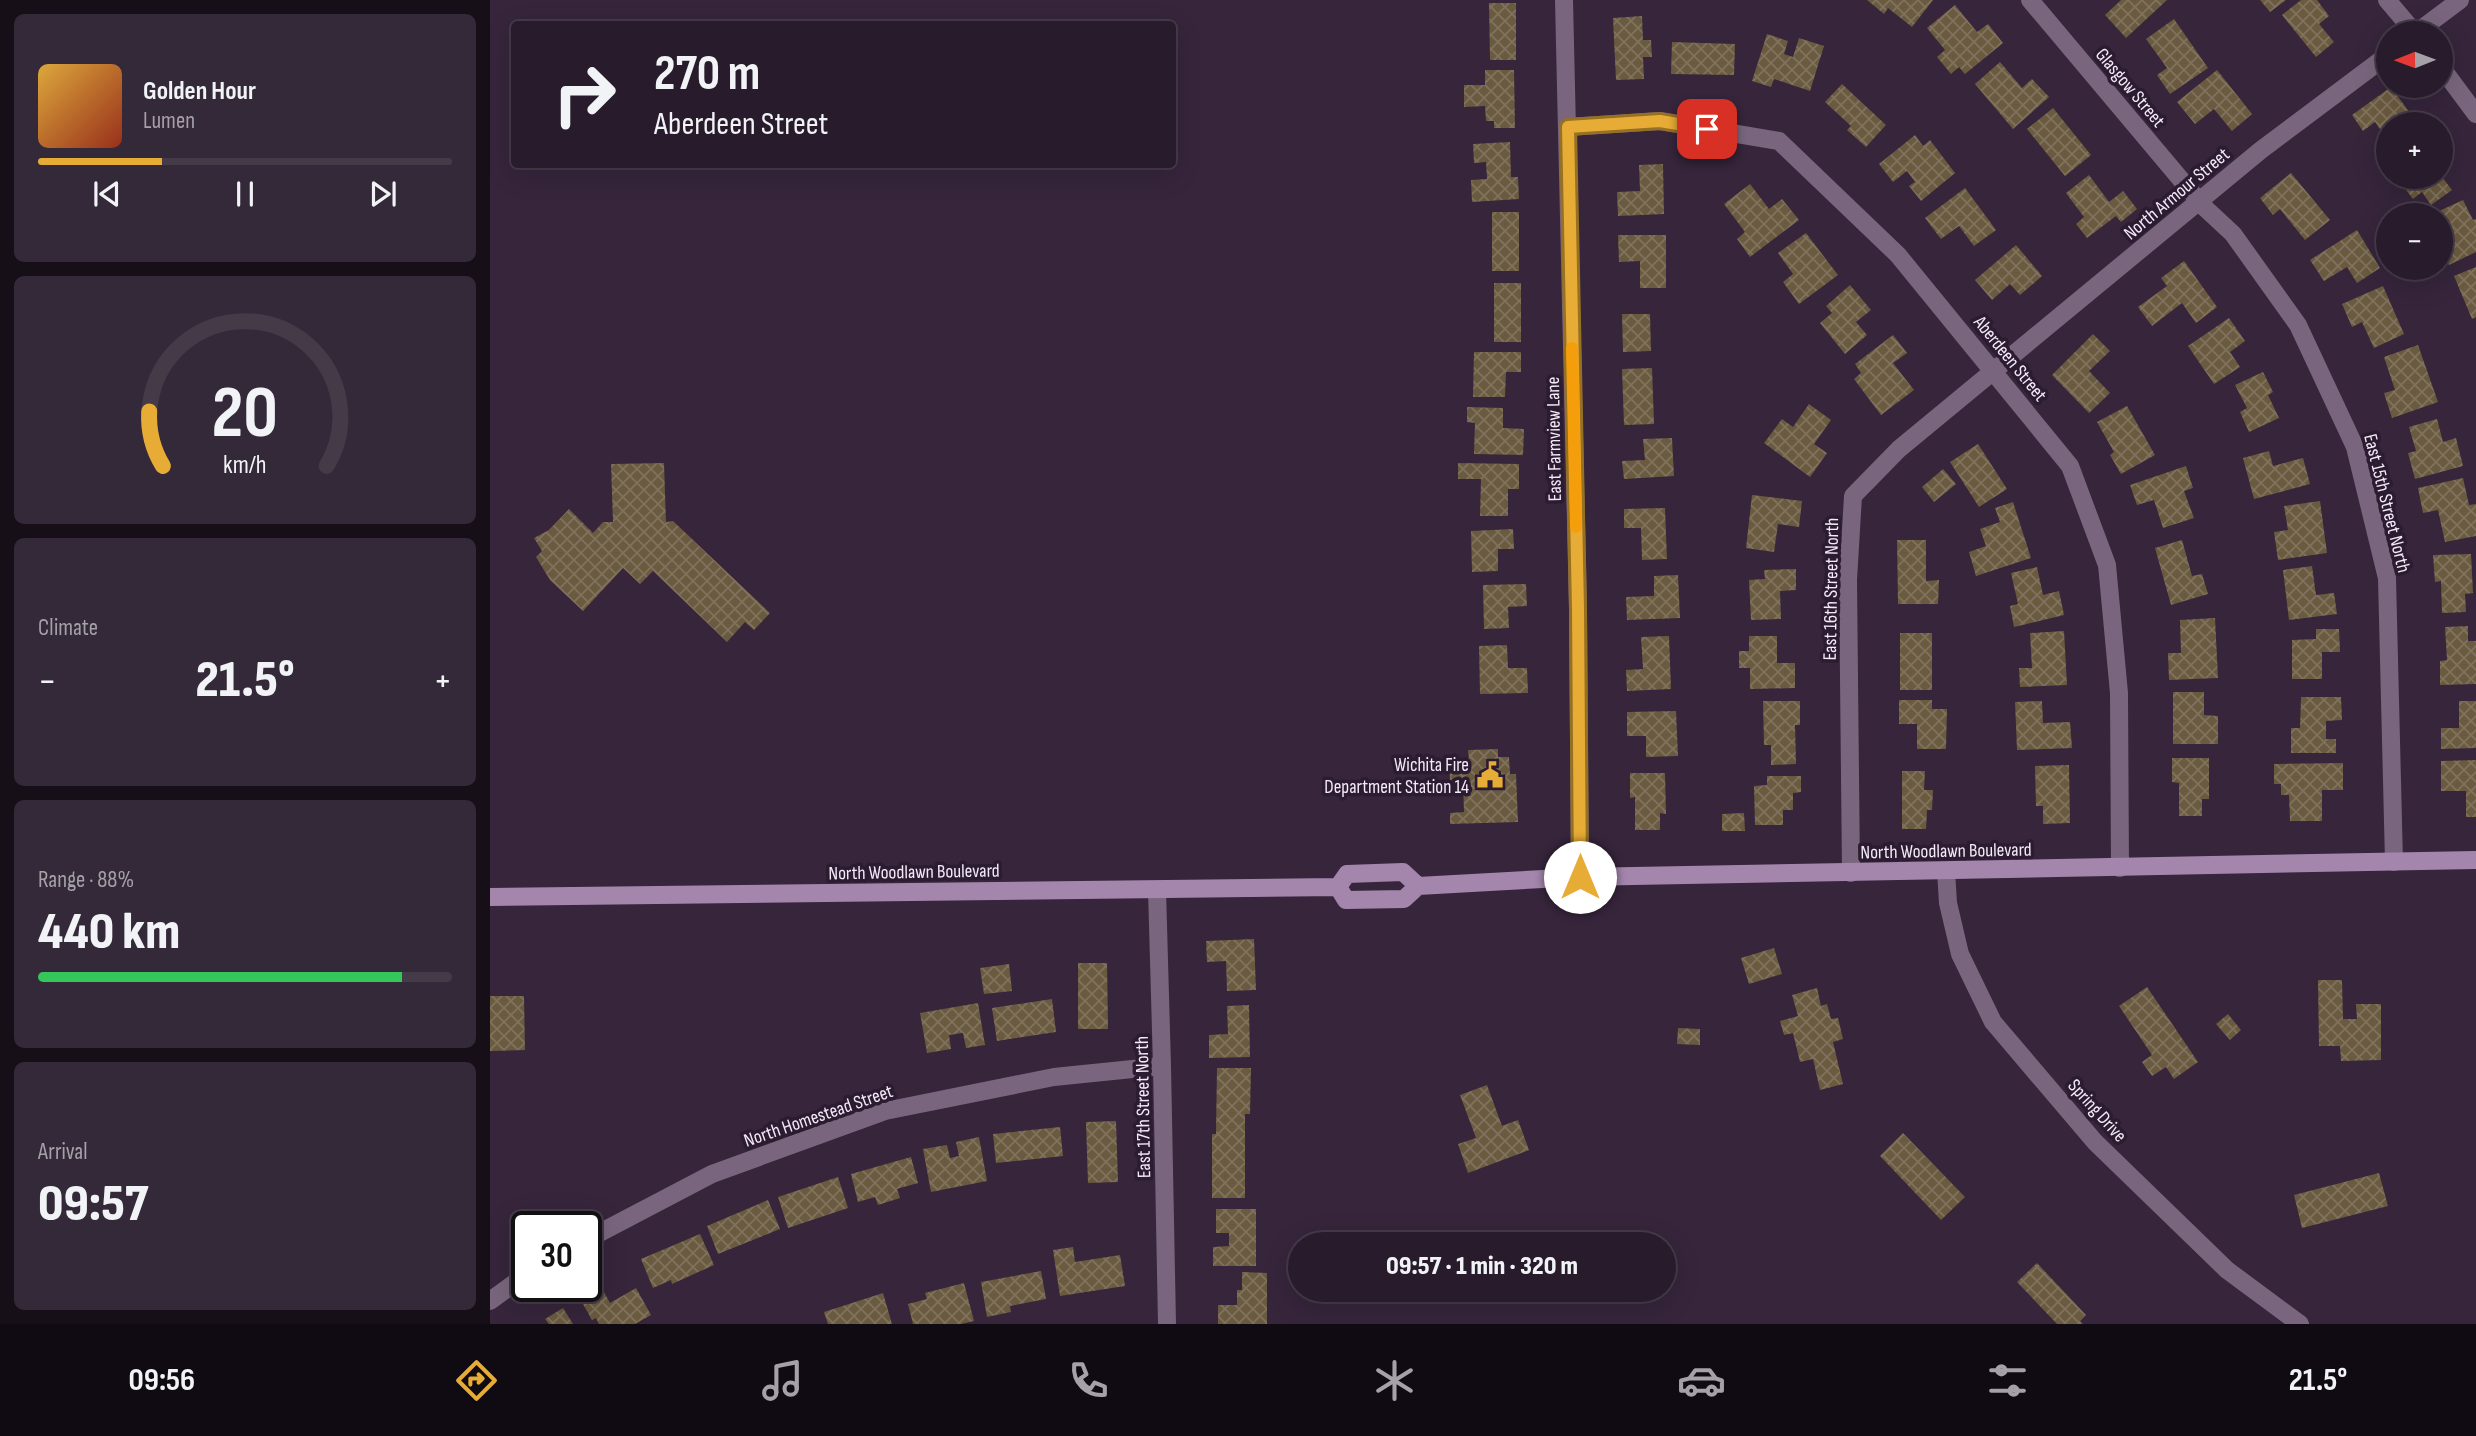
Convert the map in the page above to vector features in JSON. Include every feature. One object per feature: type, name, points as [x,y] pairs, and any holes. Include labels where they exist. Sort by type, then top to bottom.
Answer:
[{"type":"main road","name":"North Woodlawn Boulevard","points":[[1338,887],[1346,900],[1404,899],[1418,886],[1580,877],[2476,860]]},
{"type":"main road","name":"North Woodlawn Boulevard","points":[[1338,887],[1347,874],[1403,872],[1418,886]]},
{"type":"main road","name":"North Woodlawn Boulevard","points":[[490,897],[1338,887]]},
{"type":"street","name":"East Farmview Lane","points":[[1564,0],[1578,595],[1580,877]]},
{"type":"street","name":"Glasgow Street","points":[[2030,0],[2199,202]]},
{"type":"street","points":[[2388,0],[2406,21]]},
{"type":"street","points":[[2432,21],[2460,0]]},
{"type":"street","name":"North Armour Street","points":[[1995,371],[2261,150],[2376,64]]},
{"type":"street","points":[[2454,84],[2476,114]]},
{"type":"street","name":"Aberdeen Street","points":[[1568,127],[1660,121],[1779,141],[1898,255],[2070,466],[2107,565],[2119,693],[2120,868]]},
{"type":"street","name":"East 15th Street North","points":[[2199,202],[2233,234],[2298,325],[2355,447],[2387,579],[2394,862]]},
{"type":"street","name":"East 16th Street North","points":[[1851,873],[1848,580],[1853,496],[1899,449],[1995,371]]},
{"type":"street","name":"Spring Drive","points":[[1946,871],[1948,903],[1960,954],[1993,1022],[2095,1142],[2227,1270],[2300,1324]]},
{"type":"street","name":"East 17th Street North","points":[[1157,890],[1167,1324]]},
{"type":"street","name":"North Homestead Street","points":[[602,1232],[712,1174],[885,1111],[1054,1077],[1162,1066]]},
{"type":"street","points":[[490,1301],[511,1286]]},
{"type":"building","points":[[1867,0],[1933,0],[1912,27],[1888,8],[1884,14]]},
{"type":"building","points":[[2121,0],[2167,0],[2126,38],[2105,15]]},
{"type":"building","points":[[2260,0],[2286,0],[2270,12]]},
{"type":"building","points":[[2301,0],[2317,0],[2329,16],[2319,24],[2334,42],[2316,57],[2282,15]]},
{"type":"building","points":[[1489,3],[1516,3],[1516,60],[1490,60]]},
{"type":"building","points":[[1955,5],[1977,32],[1988,24],[2003,43],[1965,74],[1959,67],[1951,74],[1937,57],[1945,50],[1927,28]]},
{"type":"building","points":[[1642,16],[1643,40],[1651,40],[1652,57],[1643,57],[1644,79],[1616,80],[1613,18]]},
{"type":"building","points":[[2174,19],[2208,68],[2170,94],[2157,75],[2167,68],[2146,39]]},
{"type":"building","points":[[1767,34],[1788,41],[1784,54],[1793,57],[1799,38],[1824,46],[1810,91],[1774,79],[1771,87],[1752,81]]},
{"type":"building","points":[[1672,42],[1735,44],[1734,75],[1671,74]]},
{"type":"building","points":[[2000,62],[2022,88],[2032,79],[2049,97],[2013,129],[1975,84]]},
{"type":"building","points":[[1485,70],[1514,70],[1515,128],[1494,128],[1494,121],[1486,121],[1485,106],[1464,107],[1464,85],[1485,85]]},
{"type":"building","points":[[2217,70],[2252,114],[2232,131],[2214,109],[2195,124],[2177,102]]},
{"type":"building","points":[[1842,84],[1886,125],[1866,147],[1847,130],[1851,126],[1825,102]]},
{"type":"building","points":[[2376,98],[2399,98],[2409,112],[2376,112],[2376,123],[2363,131],[2352,115]]},
{"type":"building","points":[[2053,108],[2091,155],[2065,176],[2027,129]]},
{"type":"building","points":[[1915,135],[1923,146],[1930,140],[1955,173],[1921,201],[1909,186],[1915,182],[1907,171],[1893,182],[1879,164]]},
{"type":"building","points":[[1510,142],[1511,177],[1518,177],[1519,199],[1472,202],[1471,180],[1487,179],[1486,162],[1474,163],[1473,144]]},
{"type":"building","points":[[1663,164],[1664,214],[1618,216],[1617,192],[1640,191],[1639,165]]},
{"type":"building","points":[[2291,173],[2330,220],[2305,240],[2280,209],[2273,215],[2260,198]]},
{"type":"building","points":[[2089,175],[2109,202],[2123,191],[2137,209],[2121,222],[2116,216],[2087,238],[2076,224],[2084,217],[2066,193]]},
{"type":"building","points":[[1750,184],[1769,209],[1782,199],[1799,220],[1750,257],[1737,239],[1745,232],[1724,204]]},
{"type":"building","points":[[1965,188],[1996,230],[1974,246],[1959,226],[1941,239],[1925,218]]},
{"type":"building","points":[[2405,189],[2452,190],[2434,203],[2430,203],[2422,192],[2413,199]]},
{"type":"building","points":[[2463,200],[2473,220],[2476,219],[2476,252],[2453,263],[2453,205]]},
{"type":"building","points":[[1492,212],[1519,212],[1519,271],[1492,271]]},
{"type":"building","points":[[2357,230],[2376,261],[2376,271],[2357,283],[2347,267],[2324,281],[2310,260]]},
{"type":"building","points":[[1806,233],[1838,275],[1799,304],[1783,282],[1793,274],[1778,253]]},
{"type":"building","points":[[1618,235],[1666,235],[1666,288],[1640,288],[1640,261],[1619,262]]},
{"type":"building","points":[[2016,245],[2042,276],[2020,295],[2010,284],[1992,300],[1975,280]]},
{"type":"building","points":[[2184,261],[2217,307],[2196,323],[2182,303],[2152,326],[2138,307],[2167,286],[2161,278]]},
{"type":"building","points":[[2476,267],[2476,317],[2472,319],[2454,276]]},
{"type":"building","points":[[1494,283],[1521,283],[1521,342],[1494,342]]},
{"type":"building","points":[[1850,285],[1871,310],[1856,322],[1867,335],[1845,354],[1820,323],[1832,313],[1826,306]]},
{"type":"building","points":[[2383,286],[2404,334],[2374,348],[2362,322],[2352,327],[2342,304]]},
{"type":"building","points":[[1622,314],[1650,314],[1651,351],[1623,352]]},
{"type":"building","points":[[2229,318],[2245,341],[2230,352],[2240,367],[2214,384],[2188,346]]},
{"type":"building","points":[[2093,334],[2110,351],[2089,371],[2110,393],[2089,413],[2052,375]]},
{"type":"building","points":[[1893,335],[1907,353],[1893,363],[1914,390],[1881,415],[1854,379],[1861,373],[1855,364]]},
{"type":"building","points":[[2418,345],[2438,402],[2392,418],[2384,393],[2395,390],[2384,357]]},
{"type":"building","points":[[1474,352],[1521,352],[1521,372],[1506,372],[1505,397],[1473,397]]},
{"type":"building","points":[[1652,368],[1654,424],[1624,425],[1622,369]]},
{"type":"building","points":[[2263,372],[2273,392],[2268,395],[2279,418],[2249,432],[2240,412],[2247,408],[2235,385]]},
{"type":"building","points":[[1809,404],[1831,420],[1814,444],[1827,453],[1810,477],[1764,443],[1782,419],[1793,427]]},
{"type":"building","points":[[2127,406],[2155,455],[2121,474],[2110,455],[2114,452],[2097,422]]},
{"type":"building","points":[[1467,407],[1503,408],[1503,428],[1524,429],[1523,455],[1474,454],[1475,423],[1467,422]]},
{"type":"building","points":[[2437,419],[2443,442],[2456,438],[2463,466],[2415,479],[2408,453],[2416,451],[2409,427]]},
{"type":"building","points":[[1672,438],[1674,476],[1624,479],[1622,461],[1645,460],[1643,439]]},
{"type":"building","points":[[1978,444],[2007,489],[1979,507],[1950,462]]},
{"type":"building","points":[[2269,451],[2273,466],[2303,458],[2310,484],[2254,499],[2243,458]]},
{"type":"building","points":[[664,463],[666,522],[673,521],[770,613],[754,630],[745,622],[727,642],[653,571],[640,584],[623,568],[583,611],[550,580],[536,557],[542,551],[534,538],[549,530],[569,509],[593,533],[603,522],[613,522],[611,464]]},
{"type":"building","points":[[1458,463],[1519,464],[1519,489],[1508,489],[1508,516],[1480,516],[1481,479],[1458,479]]},
{"type":"building","points":[[2186,466],[2193,488],[2184,491],[2194,518],[2163,528],[2154,500],[2137,505],[2130,485]]},
{"type":"building","points":[[1943,469],[1956,484],[1934,502],[1922,487]]},
{"type":"building","points":[[2463,478],[2469,505],[2476,504],[2476,536],[2445,542],[2438,510],[2423,513],[2418,488]]},
{"type":"building","points":[[1752,495],[1802,501],[1799,527],[1778,524],[1774,552],[1746,548]]},
{"type":"building","points":[[2320,501],[2327,553],[2278,560],[2274,532],[2288,530],[2284,506]]},
{"type":"building","points":[[2013,502],[2031,558],[1976,576],[1969,552],[1986,546],[1980,529],[2000,522],[1995,508]]},
{"type":"building","points":[[1665,508],[1667,559],[1642,560],[1641,528],[1624,528],[1624,509]]},
{"type":"building","points":[[1513,529],[1514,549],[1498,549],[1498,571],[1472,572],[1471,531]]},
{"type":"building","points":[[1897,540],[1926,540],[1926,581],[1939,580],[1938,604],[1898,604]]},
{"type":"building","points":[[2182,540],[2192,576],[2202,574],[2208,594],[2171,605],[2155,548]]},
{"type":"building","points":[[2471,554],[2473,593],[2465,594],[2466,612],[2442,613],[2441,581],[2435,582],[2433,555]]},
{"type":"building","points":[[2312,566],[2316,595],[2334,593],[2337,614],[2289,620],[2283,570]]},
{"type":"building","points":[[2037,567],[2043,595],[2059,591],[2064,615],[2014,627],[2010,606],[2018,604],[2011,573]]},
{"type":"building","points":[[1796,569],[1796,590],[1780,591],[1781,619],[1751,620],[1749,580],[1765,579],[1764,570]]},
{"type":"building","points":[[1678,575],[1680,618],[1627,620],[1626,597],[1654,596],[1654,576]]},
{"type":"building","points":[[1526,584],[1527,606],[1508,607],[1509,628],[1484,629],[1483,585]]},
{"type":"building","points":[[2215,618],[2218,678],[2169,680],[2168,653],[2181,653],[2180,620]]},
{"type":"building","points":[[2468,626],[2468,641],[2476,641],[2476,684],[2440,685],[2440,661],[2447,660],[2445,627]]},
{"type":"building","points":[[2316,629],[2339,629],[2340,652],[2322,652],[2322,679],[2292,679],[2292,640],[2316,639]]},
{"type":"building","points":[[2064,631],[2067,685],[2020,687],[2019,668],[2032,668],[2030,633]]},
{"type":"building","points":[[1900,633],[1932,633],[1932,690],[1900,690]]},
{"type":"building","points":[[1669,636],[1671,689],[1627,691],[1626,670],[1643,669],[1641,637]]},
{"type":"building","points":[[1749,636],[1777,636],[1777,663],[1795,663],[1795,688],[1750,689],[1750,668],[1739,668],[1739,651],[1749,651]]},
{"type":"building","points":[[1507,645],[1508,668],[1527,668],[1528,693],[1480,694],[1479,646]]},
{"type":"building","points":[[2173,692],[2204,692],[2204,715],[2218,716],[2218,744],[2173,744]]},
{"type":"building","points":[[2301,697],[2341,697],[2342,720],[2326,721],[2326,739],[2336,739],[2336,753],[2291,753],[2291,728],[2300,728]]},
{"type":"building","points":[[1899,700],[1932,700],[1932,709],[1947,709],[1946,749],[1917,749],[1917,724],[1899,724]]},
{"type":"building","points":[[1763,701],[1800,701],[1800,725],[1795,725],[1796,764],[1771,765],[1771,745],[1764,745]]},
{"type":"building","points":[[2042,701],[2043,723],[2070,722],[2072,748],[2017,750],[2015,702]]},
{"type":"building","points":[[2459,701],[2476,701],[2476,748],[2441,749],[2441,728],[2459,728]]},
{"type":"building","points":[[1676,711],[1678,756],[1646,757],[1646,736],[1627,736],[1627,712]]},
{"type":"building","points":[[1498,749],[1498,757],[1509,757],[1510,774],[1516,774],[1518,822],[1450,824],[1450,813],[1464,812],[1463,780],[1450,780],[1449,758],[1469,758],[1468,750]]},
{"type":"building","points":[[2172,758],[2209,758],[2209,799],[2202,799],[2202,816],[2179,816],[2179,783],[2172,782]]},
{"type":"building","points":[[2476,760],[2476,817],[2466,817],[2466,791],[2441,791],[2441,761]]},
{"type":"building","points":[[2343,763],[2343,790],[2322,790],[2322,821],[2290,821],[2289,795],[2281,795],[2281,784],[2274,784],[2274,764]]},
{"type":"building","points":[[2069,765],[2070,823],[2043,824],[2043,806],[2036,806],[2035,766]]},
{"type":"building","points":[[1902,771],[1925,771],[1924,790],[1933,790],[1932,810],[1927,810],[1926,829],[1902,829]]},
{"type":"building","points":[[1630,773],[1665,773],[1666,814],[1660,813],[1660,830],[1635,830],[1635,797],[1630,798]]},
{"type":"building","points":[[1767,776],[1801,776],[1801,792],[1793,793],[1793,810],[1783,810],[1783,825],[1755,825],[1754,786],[1767,785]]},
{"type":"building","points":[[1744,813],[1745,831],[1722,831],[1722,814]]},
{"type":"building","points":[[1254,939],[1256,990],[1227,991],[1226,961],[1207,962],[1206,941]]},
{"type":"building","points":[[1774,948],[1782,974],[1749,984],[1741,958]]},
{"type":"building","points":[[1078,963],[1107,963],[1108,1029],[1078,1029]]},
{"type":"building","points":[[1009,964],[1012,991],[984,994],[980,968]]},
{"type":"building","points":[[2318,980],[2342,980],[2343,1019],[2357,1019],[2356,1004],[2381,1004],[2381,1060],[2341,1061],[2340,1046],[2319,1046]]},
{"type":"building","points":[[2147,987],[2198,1062],[2174,1079],[2166,1067],[2152,1076],[2142,1062],[2152,1055],[2119,1006]]},
{"type":"building","points":[[1817,988],[1821,1006],[1827,1004],[1831,1019],[1838,1018],[1843,1039],[1833,1042],[1843,1084],[1820,1090],[1813,1059],[1800,1062],[1793,1033],[1784,1035],[1780,1021],[1798,1016],[1792,995]]},
{"type":"building","points":[[490,996],[524,996],[525,1050],[490,1051]]},
{"type":"building","points":[[1052,999],[1056,1032],[997,1041],[992,1008]]},
{"type":"building","points":[[978,1003],[985,1045],[966,1048],[963,1033],[949,1035],[951,1049],[927,1053],[920,1013]]},
{"type":"building","points":[[1249,1005],[1250,1057],[1209,1058],[1209,1035],[1228,1034],[1227,1006]]},
{"type":"building","points":[[2228,1014],[2241,1030],[2230,1040],[2216,1024]]},
{"type":"building","points":[[1678,1028],[1700,1029],[1700,1045],[1677,1044]]},
{"type":"building","points":[[1217,1068],[1251,1068],[1250,1114],[1245,1114],[1245,1198],[1212,1198],[1212,1134],[1216,1134]]},
{"type":"building","points":[[1487,1085],[1502,1126],[1518,1120],[1529,1150],[1468,1173],[1458,1144],[1476,1138],[1460,1095]]},
{"type":"building","points":[[1116,1121],[1118,1182],[1088,1183],[1086,1122]]},
{"type":"building","points":[[1060,1127],[1063,1156],[996,1163],[993,1134]]},
{"type":"building","points":[[1903,1133],[1965,1197],[1941,1220],[1880,1156]]},
{"type":"building","points":[[979,1137],[987,1181],[931,1192],[923,1149],[947,1145],[950,1158],[959,1156],[956,1142]]},
{"type":"building","points":[[911,1157],[918,1183],[897,1189],[900,1198],[878,1205],[875,1197],[858,1202],[851,1174]]},
{"type":"building","points":[[2379,1173],[2388,1206],[2302,1228],[2294,1195]]},
{"type":"building","points":[[838,1177],[848,1208],[788,1228],[778,1197]]},
{"type":"building","points":[[768,1200],[780,1229],[718,1254],[707,1226]]},
{"type":"building","points":[[1216,1209],[1256,1209],[1256,1266],[1213,1266],[1213,1247],[1229,1246],[1229,1233],[1216,1233]]},
{"type":"building","points":[[700,1234],[714,1265],[672,1284],[671,1280],[653,1288],[641,1259]]},
{"type":"building","points":[[1073,1247],[1075,1262],[1120,1255],[1125,1286],[1060,1296],[1053,1250]]},
{"type":"building","points":[[2037,1263],[2086,1315],[2080,1321],[2083,1324],[2057,1324],[2017,1282]]},
{"type":"building","points":[[1041,1271],[1046,1299],[1010,1306],[1011,1312],[987,1317],[981,1282]]},
{"type":"building","points":[[1242,1272],[1267,1273],[1267,1324],[1218,1324],[1218,1305],[1237,1305],[1237,1290],[1242,1290]]},
{"type":"building","points":[[964,1283],[974,1321],[961,1324],[913,1324],[908,1304],[927,1299],[925,1293]]},
{"type":"building","points":[[636,1288],[651,1315],[635,1324],[599,1324],[596,1318],[592,1320],[582,1302],[602,1302],[602,1289],[610,1303]]},
{"type":"building","points":[[883,1293],[892,1324],[828,1324],[824,1312]]},
{"type":"building","points":[[563,1308],[573,1324],[549,1324],[545,1319]]},
{"type":"slow traffic","points":[[1572,348],[1576,527]]},
{"type":"place","name":"Wichita Fire Department Station 14","points":[[1490,775]]},
{"type":"route","points":[[1580,877],[1578,609],[1568,127],[1660,121],[1707,129]]}]
